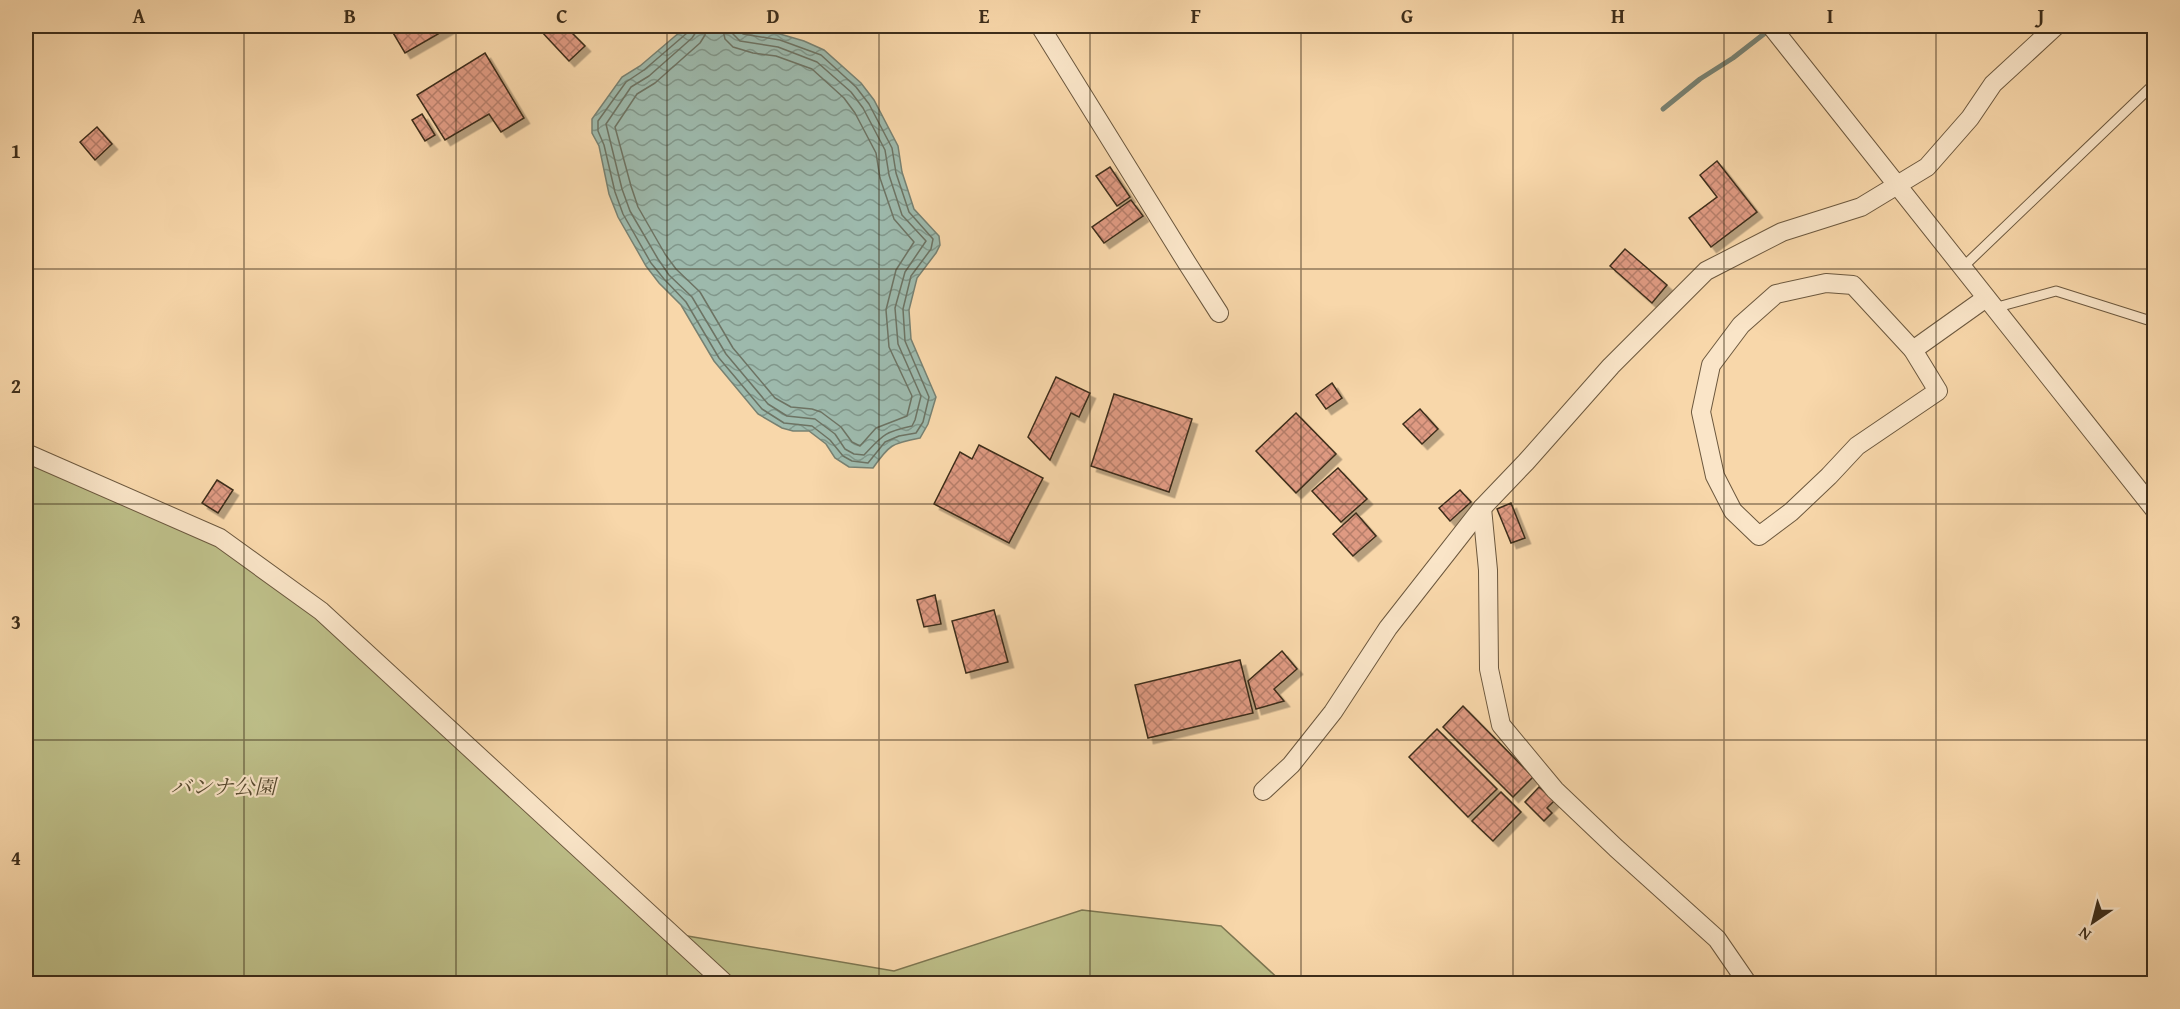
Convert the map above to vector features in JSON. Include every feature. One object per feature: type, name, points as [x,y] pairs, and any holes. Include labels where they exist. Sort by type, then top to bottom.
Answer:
[{"type":"street","points":[[1040,26],[1186,263],[1219,312]]},
{"type":"street","points":[[1771,26],[2154,509]]},
{"type":"street","points":[[1263,791],[1291,765],[1333,711],[1388,628],[1482,508],[1611,366],[1706,272],[1782,232],[1861,207],[1927,167],[1970,118],[1993,84],[2056,26]]},
{"type":"street","points":[[1826,283],[1853,285],[1913,350],[1938,391],[1857,446],[1791,512],[1759,536],[1733,511],[1715,476],[1701,412],[1711,365],[1741,325],[1776,294],[1826,283]]},
{"type":"street","points":[[1913,350],[1990,303]]},
{"type":"street","points":[[26,453],[220,538],[321,611],[726,984]]},
{"type":"street","points":[[1482,508],[1488,570],[1489,669],[1501,724],[1555,790],[1717,939],[1748,984]]},
{"type":"lane","points":[[1962,268],[2154,84]]},
{"type":"lane","points":[[1990,303],[2056,291],[2154,322]]},
{"type":"green space","name":"バンナ公園","points":[[26,453],[220,538],[321,611],[670,933],[894,971],[1082,910],[1221,926],[1283,983],[26,983]]},
{"type":"water","points":[[687,26],[737,26],[780,34],[824,50],[861,83],[874,100],[898,146],[902,172],[914,209],[939,236],[940,245],[936,253],[917,278],[909,310],[911,339],[936,397],[928,424],[920,438],[892,446],[873,468],[849,467],[835,458],[826,444],[809,431],[782,428],[758,414],[714,361],[681,305],[646,266],[618,217],[609,194],[599,146],[592,133],[592,119],[622,77],[640,66]]},
{"type":"building","points":[[389,26],[452,26],[405,53]]},
{"type":"building","points":[[546,26],[565,26],[585,46],[569,61],[541,31]]},
{"type":"building","points":[[485,53],[524,118],[501,132],[489,114],[445,140],[417,95]]},
{"type":"building","points":[[422,114],[435,135],[425,141],[412,120]]},
{"type":"building","points":[[97,127],[112,144],[95,160],[80,142]]},
{"type":"building","points":[[1717,161],[1757,212],[1711,247],[1689,218],[1717,197],[1700,175]]},
{"type":"building","points":[[1110,167],[1130,197],[1117,206],[1096,176]]},
{"type":"building","points":[[1131,200],[1143,216],[1104,243],[1092,227]]},
{"type":"building","points":[[1625,249],[1667,285],[1652,303],[1610,266]]},
{"type":"building","points":[[1056,377],[1090,393],[1079,417],[1071,413],[1050,460],[1028,437]]},
{"type":"building","points":[[1332,383],[1342,398],[1326,409],[1316,395]]},
{"type":"building","points":[[1114,394],[1192,419],[1169,492],[1091,466]]},
{"type":"building","points":[[1420,409],[1438,429],[1422,444],[1403,424]]},
{"type":"building","points":[[1296,413],[1336,454],[1296,493],[1256,451]]},
{"type":"building","points":[[979,445],[1043,478],[1009,543],[934,504],[960,452],[972,459]]},
{"type":"building","points":[[1338,468],[1367,499],[1341,522],[1312,491]]},
{"type":"building","points":[[217,480],[233,490],[218,513],[202,503]]},
{"type":"building","points":[[1460,490],[1471,502],[1450,521],[1439,508]]},
{"type":"building","points":[[1511,503],[1525,538],[1511,543],[1497,509]]},
{"type":"building","points":[[1356,513],[1376,536],[1353,556],[1333,534]]},
{"type":"building","points":[[935,595],[941,624],[924,627],[917,600]]},
{"type":"building","points":[[994,610],[1008,662],[966,673],[952,621]]},
{"type":"building","points":[[1282,651],[1297,669],[1274,689],[1284,701],[1256,709],[1248,681]]},
{"type":"building","points":[[1240,660],[1253,713],[1148,738],[1135,685]]},
{"type":"building","points":[[1463,706],[1533,777],[1513,797],[1443,727]]},
{"type":"building","points":[[1437,729],[1497,789],[1468,817],[1409,757]]},
{"type":"building","points":[[1539,787],[1554,801],[1547,808],[1552,813],[1544,821],[1525,802]]},
{"type":"building","points":[[1501,792],[1521,812],[1493,841],[1472,821]]},
{"type":"waterway","points":[[1663,109],[1700,79],[1733,58],[1769,30]]}]
